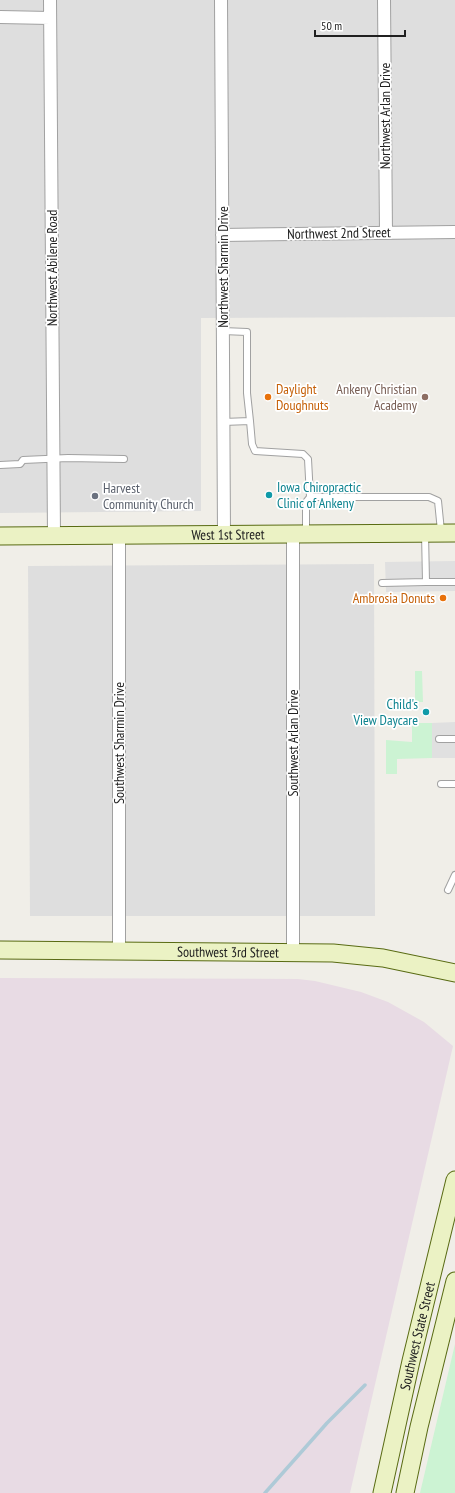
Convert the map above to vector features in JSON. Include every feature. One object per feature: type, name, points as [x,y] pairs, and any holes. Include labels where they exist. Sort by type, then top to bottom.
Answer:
[{"type":"main road","name":"West 1st Street","points":[[0,536],[440,533]]},
{"type":"main road","name":"Southwest 3rd Street","points":[[0,950],[293,952],[382,958],[455,973]]},
{"type":"main road","name":"Southwest State Street","points":[[382,1493],[411,1361],[455,1180]]},
{"type":"main road","name":"Southwest State Street","points":[[404,1493],[455,1281]]},
{"type":"street","name":"Northwest Abilene Road","points":[[50,0],[54,536]]},
{"type":"street","name":"Northwest Sharmin Drive","points":[[221,0],[224,534]]},
{"type":"street","name":"Northwest Arlan Drive","points":[[384,0],[386,233]]},
{"type":"street","points":[[0,18],[50,18]]},
{"type":"street","name":"Northwest 2nd Street","points":[[222,235],[455,232]]},
{"type":"street","name":"Southwest Arlan Drive","points":[[293,952],[299,534]]},
{"type":"street","name":"Southwest Sharmin Drive","points":[[119,535],[119,951]]},
{"type":"lane","points":[[223,331],[247,332],[250,421],[252,444],[255,451],[297,453],[303,454],[308,459],[310,497],[306,502],[299,534]]},
{"type":"lane","points":[[223,422],[250,421]]},
{"type":"lane","points":[[0,465],[20,464],[23,460],[53,458],[124,459]]},
{"type":"lane","points":[[310,497],[429,497],[438,501],[440,533],[426,582]]},
{"type":"lane","points":[[382,583],[455,582]]},
{"type":"lane","points":[[439,740],[455,739]]},
{"type":"lane","points":[[441,784],[455,784]]},
{"type":"lane","points":[[448,890],[455,875]]},
{"type":"shaded area","points":[[0,0],[455,0],[455,317],[201,318],[201,511],[0,513]]},
{"type":"shaded area","points":[[455,561],[455,591],[386,592],[385,562]]},
{"type":"shaded area","points":[[374,564],[375,916],[30,916],[28,566]]},
{"type":"shaded area","points":[[455,722],[455,758],[432,758],[432,723]]},
{"type":"shaded area","points":[[0,978],[298,979],[315,981],[361,992],[388,1002],[424,1022],[453,1046],[350,1493],[0,1493]]},
{"type":"green space","points":[[415,671],[422,671],[423,702],[415,702]]},
{"type":"green space","points":[[412,723],[432,723],[432,758],[397,759],[397,774],[386,774],[386,740],[412,742]]},
{"type":"green space","points":[[455,1344],[455,1493],[420,1493]]},
{"type":"waterway","points":[[265,1493],[327,1423],[365,1385]]},
{"type":"place","name":"Daylight Doughnuts","points":[[268,397]]},
{"type":"place","name":"Ankeny Christian Academy","points":[[425,397]]},
{"type":"place","name":"Iowa Chiropractic Clinic of Ankeny","points":[[269,495]]},
{"type":"place","name":"Harvest Community Church","points":[[95,496]]},
{"type":"place","name":"Ambrosia Donuts","points":[[443,598]]},
{"type":"place","name":"Child's View Daycare","points":[[426,712]]}]
